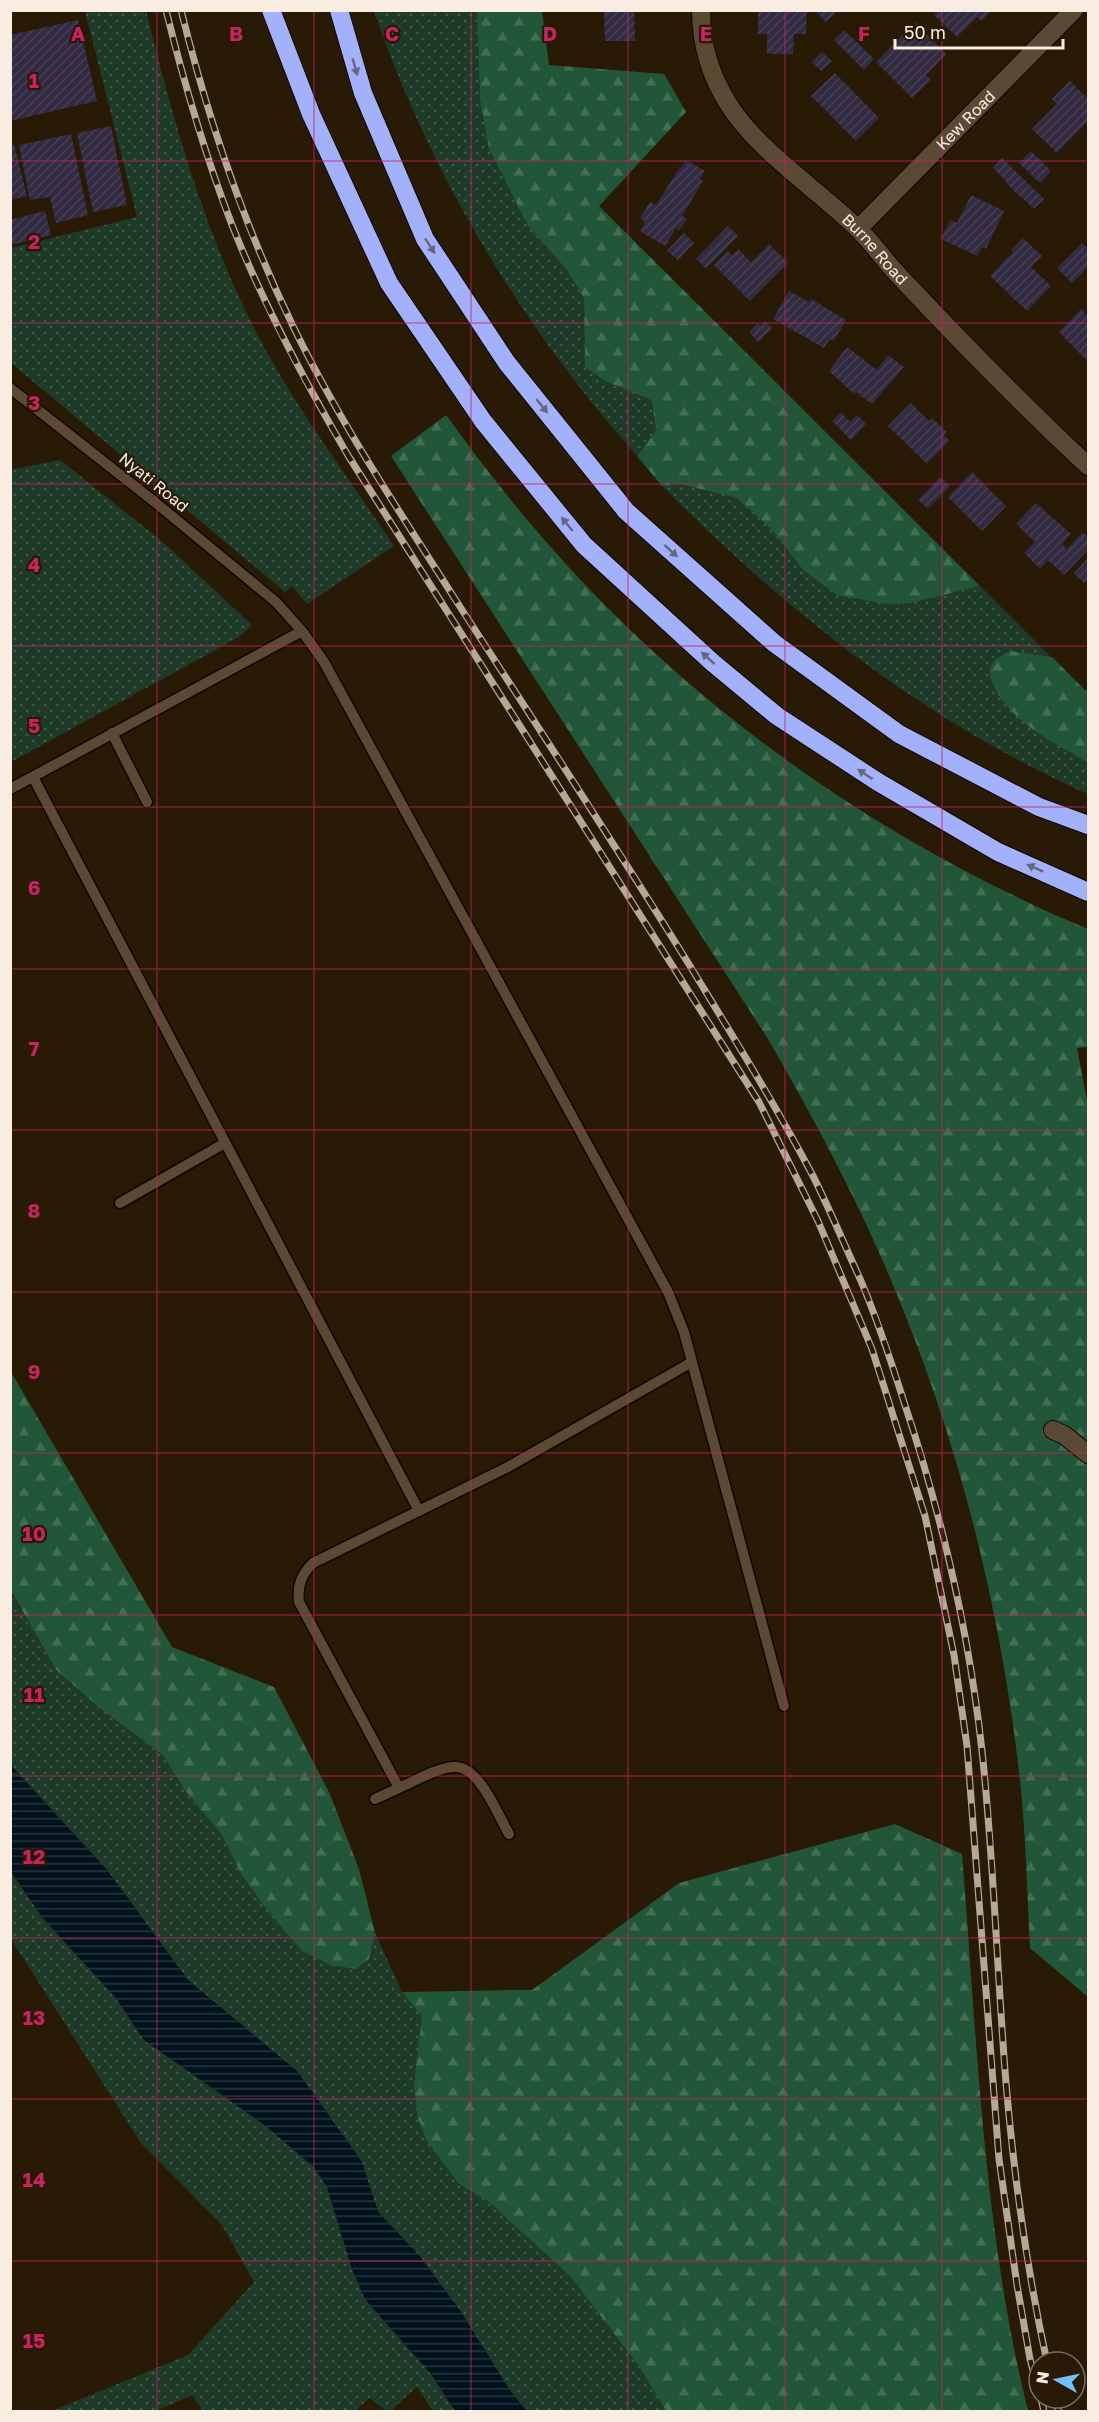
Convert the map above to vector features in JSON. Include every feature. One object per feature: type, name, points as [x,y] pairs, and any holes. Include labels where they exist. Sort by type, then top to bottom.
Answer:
[{"type":"highway","points":[[271,10],[311,114],[389,283],[483,421],[584,545],[713,663],[777,717],[878,782],[998,852],[1089,892]]},
{"type":"highway","points":[[339,10],[363,93],[425,239],[507,363],[626,511],[774,643],[899,734],[1040,807],[1089,825]]},
{"type":"street","name":"Burne Road","points":[[700,10],[704,45],[712,71],[729,105],[752,134],[858,229],[901,278],[1055,435],[1089,466]]},
{"type":"street","name":"Kew Road","points":[[858,229],[1074,10]]},
{"type":"street","points":[[1085,10],[1089,14]]},
{"type":"street","points":[[1053,1430],[1064,1435],[1089,1454]]},
{"type":"lane","name":"Nyati Road","points":[[10,388],[139,489],[276,602],[302,631],[324,662],[668,1292],[684,1332],[784,1706]]},
{"type":"lane","points":[[10,789],[302,631]]},
{"type":"lane","points":[[112,733],[147,802]]},
{"type":"lane","points":[[33,777],[419,1511]]},
{"type":"lane","points":[[120,1203],[225,1143]]},
{"type":"lane","points":[[399,1788],[299,1602],[297,1591],[301,1578],[313,1563],[508,1467],[692,1362]]},
{"type":"lane","points":[[375,1799],[444,1769],[456,1767],[467,1770],[478,1778],[509,1834]]},
{"type":"green space","points":[[85,11],[146,11],[191,172],[219,251],[236,290],[286,385],[394,546],[307,604],[292,586],[285,592],[11,363],[11,248],[137,217]]},
{"type":"green space","points":[[374,11],[477,11],[480,99],[528,226],[567,270],[584,298],[585,367],[605,381],[652,400],[656,431],[637,456],[555,355],[483,246],[423,131]]},
{"type":"green space","points":[[477,11],[542,11],[549,65],[664,74],[686,112],[599,206],[980,586],[911,603],[887,604],[837,595],[803,570],[773,531],[737,498],[680,484],[662,486],[637,456],[656,431],[652,400],[605,381],[585,367],[584,298],[567,270],[528,226],[489,148],[480,99]]},
{"type":"green space","points":[[446,415],[519,510],[588,588],[650,649],[716,706],[785,759],[857,808],[932,853],[1009,893],[1088,929],[1088,1047],[1077,1048],[1088,1106],[1088,1997],[1030,1948],[1020,1780],[1000,1644],[986,1576],[950,1442],[904,1311],[852,1195],[768,1039],[391,456]]},
{"type":"green space","points":[[60,460],[164,543],[252,625],[239,637],[11,762],[11,470]]},
{"type":"green space","points":[[680,484],[737,498],[773,531],[803,570],[887,604],[911,603],[980,586],[1051,657],[1010,651],[1023,721],[1088,763],[1088,794],[1028,765],[971,733],[915,698],[861,660],[758,577],[662,486]]},
{"type":"green space","points":[[1010,651],[1052,657],[1088,691],[1088,763],[1034,730],[1021,720],[1000,697],[990,675],[990,669],[994,661]]},
{"type":"green space","points":[[11,1372],[172,1647],[274,1687],[329,1792],[359,1869],[375,1933],[369,1959],[356,1969],[331,1965],[302,1951],[262,1903],[240,1872],[222,1835],[184,1789],[163,1755],[101,1709],[56,1670],[11,1591]]},
{"type":"green space","points":[[10,1591],[56,1670],[101,1709],[163,1755],[184,1789],[222,1835],[240,1872],[369,1959],[375,1933],[402,1992],[423,2016],[414,2084],[459,2184],[489,2202],[571,2277],[638,2365],[666,2411],[527,2411],[511,2392],[459,2309],[419,2255],[378,2212],[362,2162],[298,2072],[188,1980],[107,1870],[11,1765]]},
{"type":"green space","points":[[895,1824],[962,1854],[991,2204],[1013,2342],[1028,2411],[666,2411],[638,2365],[571,2277],[489,2202],[459,2184],[427,2141],[418,2118],[414,2084],[422,2016],[402,1992],[532,1990],[679,1883]]},
{"type":"green space","points":[[10,1871],[42,1917],[115,1997],[144,2040],[263,2124],[313,2166],[327,2187],[352,2269],[365,2299],[431,2374],[455,2411],[433,2411],[417,2387],[390,2411],[386,2411],[370,2398],[354,2411],[203,2411],[192,2395],[156,2411],[52,2411],[188,2355],[254,2282],[222,2225],[141,2143],[11,1939]]},
{"type":"water","points":[[10,1765],[107,1870],[188,1980],[298,2072],[362,2162],[378,2212],[419,2255],[459,2309],[511,2392],[527,2411],[455,2411],[431,2374],[365,2299],[352,2269],[327,2187],[313,2166],[263,2124],[144,2040],[115,1997],[42,1917],[11,1871]]},
{"type":"building","points":[[604,10],[634,10],[635,41],[605,41]]},
{"type":"building","points":[[758,10],[807,10],[806,34],[794,34],[793,54],[767,54],[767,34],[758,34]]},
{"type":"building","points":[[817,10],[835,10],[836,12],[826,22],[816,12]]},
{"type":"building","points":[[938,10],[992,10],[982,21],[977,17],[957,37],[934,15]]},
{"type":"building","points":[[78,20],[97,101],[10,121],[10,35]]},
{"type":"building","points":[[915,22],[946,54],[926,75],[931,80],[912,98],[876,62]]},
{"type":"building","points":[[844,30],[874,59],[864,70],[834,40]]},
{"type":"building","points":[[822,52],[832,61],[821,71],[812,62]]},
{"type":"building","points":[[835,73],[879,118],[856,141],[811,96]]},
{"type":"building","points":[[1070,81],[1088,99],[1088,121],[1057,153],[1032,129],[1057,104],[1052,99]]},
{"type":"building","points":[[111,126],[127,205],[93,212],[77,133]]},
{"type":"building","points":[[71,134],[88,215],[56,223],[50,197],[30,200],[19,145]]},
{"type":"building","points":[[14,144],[27,196],[10,200],[10,145]]},
{"type":"building","points":[[1031,151],[1051,171],[1040,183],[1019,163]]},
{"type":"building","points":[[1002,158],[1044,199],[1034,209],[993,168]]},
{"type":"building","points":[[686,160],[705,171],[700,179],[703,181],[682,216],[687,219],[679,230],[676,228],[665,246],[640,231],[645,222],[640,218],[650,202],[656,205]]},
{"type":"building","points":[[971,195],[1004,211],[986,249],[982,247],[977,256],[941,239],[950,220],[957,223]]},
{"type":"building","points":[[45,211],[51,235],[10,245],[10,220]]},
{"type":"building","points":[[728,226],[738,236],[706,268],[696,259]]},
{"type":"building","points":[[684,233],[694,243],[678,260],[667,251]]},
{"type":"building","points":[[1023,238],[1042,256],[1031,267],[1051,286],[1027,311],[990,276]]},
{"type":"building","points":[[1082,243],[1088,249],[1088,267],[1072,283],[1057,268]]},
{"type":"building","points":[[769,244],[788,263],[750,301],[714,265],[728,251],[732,256],[738,249],[751,262]]},
{"type":"building","points":[[789,291],[809,302],[811,299],[846,320],[834,341],[830,339],[824,348],[773,319]]},
{"type":"building","points":[[1081,309],[1088,316],[1088,362],[1059,332]]},
{"type":"building","points":[[765,321],[772,328],[758,342],[749,332],[758,323],[760,326]]},
{"type":"building","points":[[847,347],[877,370],[888,355],[904,367],[872,404],[856,392],[854,394],[829,371]]},
{"type":"building","points":[[911,403],[929,421],[932,418],[947,432],[944,435],[949,441],[927,464],[888,426]]},
{"type":"building","points":[[841,412],[850,422],[857,415],[866,424],[851,440],[832,421]]},
{"type":"building","points":[[972,472],[1006,506],[982,531],[948,497]]},
{"type":"building","points":[[940,477],[950,486],[928,509],[918,500]]},
{"type":"building","points":[[1036,503],[1071,534],[1062,544],[1067,549],[1083,532],[1088,538],[1088,550],[1064,575],[1048,560],[1040,569],[1024,553],[1035,542],[1016,524]]},
{"type":"building","points":[[1088,558],[1088,579],[1084,583],[1074,573]]},
{"type":"railway","points":[[166,10],[180,65],[222,199],[271,314],[301,372],[349,457],[759,1102],[818,1221],[872,1349],[925,1516],[954,1655],[967,1746],[999,2159],[1028,2350]]},
{"type":"railway","points":[[181,10],[215,131],[242,209],[274,286],[310,360],[391,498],[632,874],[768,1096],[819,1189],[879,1326],[918,1445],[942,1531],[970,1662],[986,1793],[1013,2153],[1027,2258],[1045,2350]]}]
